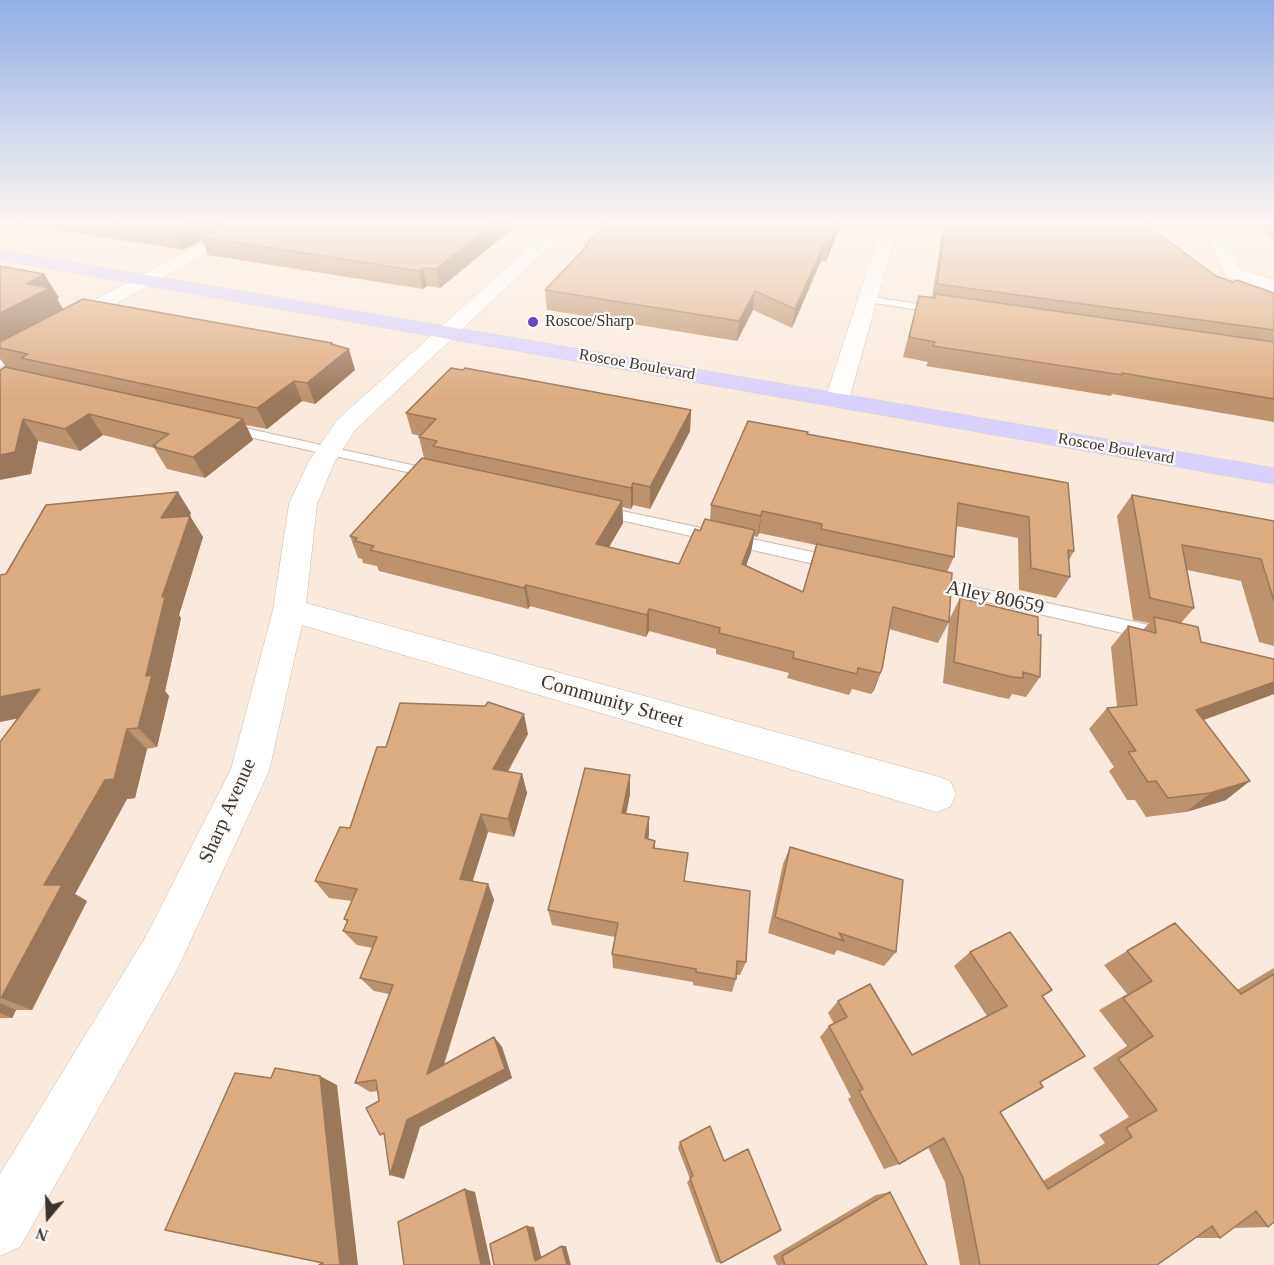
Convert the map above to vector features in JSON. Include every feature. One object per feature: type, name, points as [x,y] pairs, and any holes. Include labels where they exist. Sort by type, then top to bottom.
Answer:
[{"type":"main road","name":"Roscoe Boulevard","points":[[146,280],[1274,476]]},
{"type":"street","points":[[0,359],[146,280]]},
{"type":"street","name":"Sharp Avenue","points":[[0,1227],[161,954],[250,771],[289,610],[303,504],[321,462],[346,425],[504,280]]},
{"type":"street","points":[[837,400],[872,280]]},
{"type":"street","points":[[1255,280],[1274,286]]},
{"type":"street","name":"Community Street","points":[[289,610],[936,794]]},
{"type":"lane","points":[[866,299],[947,311]]},
{"type":"lane","points":[[215,426],[449,478]]},
{"type":"lane","points":[[588,508],[856,568]]},
{"type":"lane","name":"Alley 80659","points":[[914,580],[1169,637]]},
{"type":"building","points":[[0,280],[34,280],[27,284],[50,288],[0,313]]},
{"type":"building","points":[[555,280],[808,280],[795,309],[755,291],[739,321],[545,290]]},
{"type":"building","points":[[938,280],[1227,280],[1233,282],[1237,280],[1274,293],[1274,330],[937,284]]},
{"type":"building","points":[[935,294],[1274,342],[1274,399],[1122,373],[1122,375],[933,346],[935,342],[909,337],[919,296],[935,298]]},
{"type":"building","points":[[83,299],[332,343],[349,349],[307,383],[294,381],[257,408],[21,358],[28,354],[0,348],[0,342]]},
{"type":"building","points":[[5,367],[243,419],[193,457],[154,447],[156,446],[153,445],[169,434],[89,414],[65,429],[23,419],[15,452],[0,455],[0,370]]},
{"type":"building","points":[[451,368],[463,370],[465,368],[691,410],[650,487],[633,483],[631,488],[433,446],[437,441],[419,437],[436,419],[406,413]]},
{"type":"building","points":[[748,421],[1068,483],[1074,551],[1068,550],[1070,577],[1031,568],[1029,517],[958,503],[954,557],[821,529],[822,524],[762,511],[761,516],[711,505]]},
{"type":"building","points":[[422,458],[622,501],[596,544],[679,564],[695,529],[700,531],[705,519],[755,530],[742,564],[803,592],[817,544],[952,573],[949,622],[893,607],[880,673],[858,668],[857,674],[793,658],[794,652],[719,633],[720,628],[649,609],[647,615],[526,585],[524,588],[370,550],[374,546],[355,541],[357,538],[350,536]]},
{"type":"building","points":[[178,492],[161,518],[190,516],[162,597],[165,597],[146,676],[152,675],[138,728],[127,729],[114,779],[105,780],[44,885],[62,885],[0,998],[0,742],[40,689],[0,697],[0,575],[6,574],[46,505]]},
{"type":"building","points":[[1132,495],[1274,521],[1274,601],[1261,559],[1182,545],[1194,608],[1150,598]]},
{"type":"building","points":[[960,598],[1038,617],[1038,635],[1041,635],[1040,677],[1023,672],[1023,678],[1012,677],[954,662]]},
{"type":"building","points":[[1154,617],[1198,627],[1201,642],[1274,659],[1274,682],[1196,710],[1250,781],[1210,793],[1168,798],[1156,781],[1148,782],[1128,752],[1136,751],[1107,708],[1137,705],[1128,626],[1156,633]]},
{"type":"building","points":[[488,702],[524,714],[493,769],[522,774],[508,819],[481,814],[460,879],[488,884],[427,1074],[494,1037],[505,1069],[407,1120],[390,1175],[384,1133],[380,1135],[366,1108],[379,1101],[376,1080],[355,1083],[393,985],[360,978],[377,937],[343,931],[348,920],[344,919],[357,889],[315,881],[340,827],[350,828],[377,747],[386,747],[400,703],[485,706]]},
{"type":"building","points":[[585,768],[630,775],[622,813],[649,817],[645,838],[655,841],[653,848],[688,853],[684,881],[750,891],[746,962],[737,961],[736,979],[696,972],[696,969],[612,954],[618,923],[548,910]]},
{"type":"building","points":[[790,847],[903,880],[896,952],[839,933],[844,941],[775,917]]},
{"type":"building","points":[[1175,923],[1241,994],[1274,974],[1274,1222],[1268,1227],[1256,1211],[1220,1238],[1212,1226],[1157,1265],[980,1265],[963,1178],[944,1138],[899,1164],[859,1091],[863,1089],[829,1026],[847,1017],[838,1001],[870,984],[912,1055],[1007,1006],[970,952],[1010,932],[1052,990],[1042,996],[1085,1056],[1040,1082],[1043,1087],[1000,1112],[1048,1189],[1132,1137],[1126,1128],[1157,1110],[1118,1059],[1153,1036],[1123,998],[1152,981],[1127,951]]},
{"type":"building","points":[[275,1068],[320,1076],[340,1265],[319,1265],[323,1263],[165,1230],[235,1073],[271,1078]]},
{"type":"building","points":[[710,1126],[724,1161],[748,1149],[781,1230],[721,1263],[690,1178],[693,1176],[680,1142]]},
{"type":"building","points":[[465,1189],[481,1265],[404,1265],[398,1222]]},
{"type":"building","points":[[890,1192],[927,1265],[785,1265],[782,1256]]},
{"type":"building","points":[[527,1226],[535,1261],[562,1246],[567,1265],[494,1265],[490,1244]]},
{"type":"place","name":"Roscoe/Sharp","points":[[533,322]]}]
